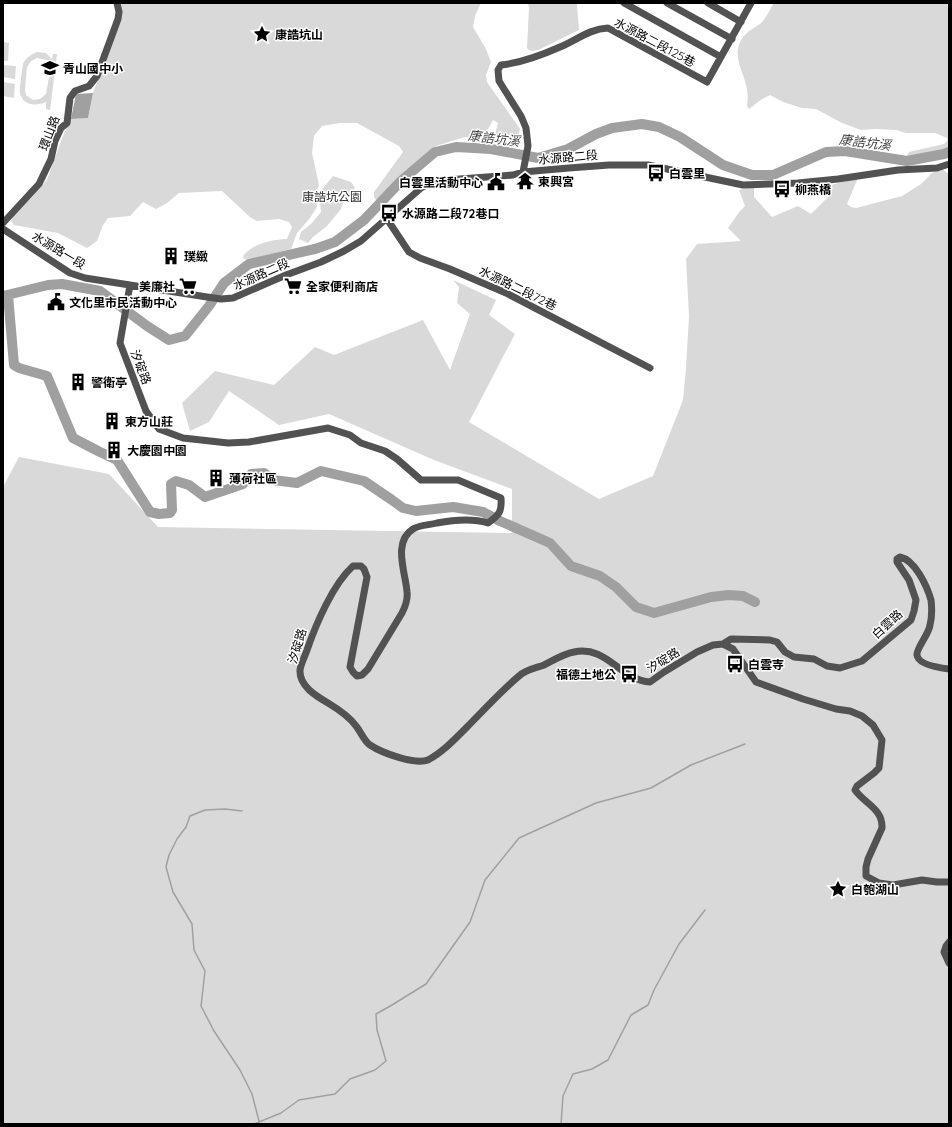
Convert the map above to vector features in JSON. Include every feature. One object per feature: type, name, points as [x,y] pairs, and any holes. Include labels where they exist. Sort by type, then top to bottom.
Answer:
[{"type":"street","name":"環山路","points":[[3,223],[39,184],[51,159],[55,141],[61,128],[66,123],[70,98],[75,91],[89,86],[96,76],[118,19],[118,3]]},
{"type":"street","points":[[624,3],[721,57]]},
{"type":"street","points":[[667,3],[732,39]]},
{"type":"street","points":[[708,3],[741,22]]},
{"type":"street","name":"水源路二段125巷","points":[[524,170],[528,146],[526,128],[521,116],[499,81],[498,70],[501,66],[514,64],[559,48],[592,30],[608,28],[707,82],[750,4]]},
{"type":"street","name":"水源路二段","points":[[130,285],[221,299],[233,298],[344,251],[361,241],[421,188],[433,180],[513,175],[524,170],[609,165],[648,165],[743,185],[798,183],[838,179],[898,170],[937,168],[949,164]]},
{"type":"street","name":"水源路二段72巷","points":[[387,219],[409,252],[420,258],[506,293],[650,368]]},
{"type":"street","name":"水源路一段","points":[[3,229],[70,273],[85,278],[130,285]]},
{"type":"street","name":"汐碇路","points":[[130,285],[120,342],[146,411],[159,428],[183,438],[228,443],[250,442],[328,428],[350,435],[361,443],[385,452],[397,459],[421,480],[458,480],[501,498],[502,508],[500,513],[488,523],[476,519],[442,522],[414,528],[409,533],[401,551],[403,571],[408,594],[405,607],[368,669],[362,675],[357,676],[350,667],[367,577],[361,566],[353,566],[341,578],[315,627],[300,670],[302,679],[308,689],[342,712],[356,724],[370,745],[405,760],[427,760],[449,745],[520,675],[562,655],[576,651],[589,651],[600,654],[618,668],[637,679],[650,682],[697,652],[713,645],[723,644]]},
{"type":"street","name":"白雲路","points":[[723,644],[731,639],[770,640],[777,642],[785,652],[794,657],[814,659],[827,666],[840,668],[862,661],[910,620],[912,615],[916,600],[909,580],[897,562],[897,559],[900,557],[906,558],[917,569],[931,599],[932,606],[930,626],[925,639],[917,650],[917,656],[919,660],[930,665],[949,669]]},
{"type":"street","points":[[723,644],[733,650],[756,682],[803,699],[836,709],[850,711],[862,716],[873,724],[882,740],[879,768],[856,786],[856,790],[863,800],[879,812],[882,822],[882,828],[866,867],[866,876],[879,883],[893,885],[922,880],[949,882]]},
{"type":"street","points":[[949,942],[944,952],[949,963]]},
{"type":"green space","points":[[120,3],[481,3],[475,16],[473,27],[486,49],[491,62],[486,75],[487,82],[520,129],[517,141],[495,135],[498,123],[493,120],[482,140],[465,137],[436,146],[413,166],[382,197],[376,200],[374,197],[374,192],[403,152],[399,146],[357,123],[340,123],[322,126],[314,136],[312,153],[319,185],[316,193],[317,207],[297,233],[291,249],[256,258],[244,259],[243,256],[257,245],[274,240],[287,239],[292,227],[289,222],[279,219],[257,221],[250,217],[222,191],[179,193],[167,203],[156,209],[143,202],[130,216],[108,218],[103,225],[97,241],[87,248],[58,233],[14,225],[11,221],[14,215],[47,180],[62,138],[71,119],[88,118],[93,93],[122,16]]},
{"type":"green space","points":[[528,3],[578,3],[579,30],[538,50],[529,50],[527,48]]},
{"type":"green space","points":[[774,3],[949,3],[949,150],[945,153],[909,159],[907,156],[909,152],[944,144],[947,141],[947,138],[935,133],[906,133],[896,130],[876,129],[861,130],[842,123],[816,109],[802,108],[783,102],[770,95],[749,109],[747,106],[747,88],[738,61],[738,49],[743,37],[762,22]]},
{"type":"green space","points":[[3,42],[9,43],[8,61],[3,61]]},
{"type":"green space","points":[[37,52],[46,53],[52,59],[53,54],[57,54],[50,110],[46,109],[46,102],[32,104],[25,102],[20,94],[23,64],[27,58]],"holes":[[[37,58],[47,60],[51,66],[46,94],[40,99],[33,100],[26,95],[25,90],[27,67],[31,61]]]},
{"type":"green space","points":[[3,65],[16,66],[15,79],[3,77]]},
{"type":"green space","points":[[3,82],[15,84],[14,98],[3,96]]},
{"type":"green space","points":[[942,169],[949,174],[949,1124],[3,1124],[3,487],[19,457],[109,474],[158,527],[512,533],[512,489],[434,460],[329,414],[279,425],[229,391],[209,422],[190,431],[182,403],[215,371],[274,385],[315,347],[334,355],[423,320],[450,370],[470,314],[457,303],[459,287],[453,280],[496,300],[489,315],[515,334],[469,422],[599,499],[653,476],[683,400],[689,316],[686,259],[697,244],[741,241],[728,228],[745,206],[739,190],[754,186],[754,197],[772,217],[798,206],[811,214],[829,196],[831,185],[858,178],[847,204],[856,208],[902,196],[921,184],[932,173]]},
{"type":"green space","name":"康誥坑公園","points":[[333,176],[351,182],[355,188],[345,198],[341,209],[327,226],[308,243],[299,239],[301,232],[311,224],[321,212],[319,193]]},
{"type":"shaded area","points":[[93,93],[88,118],[71,119],[76,94]]},
{"type":"waterway","name":"康誥坑溪","points":[[3,296],[48,285],[62,284],[100,291],[147,326],[169,340],[185,336],[209,306],[224,283],[249,264],[315,249],[335,242],[364,220],[401,181],[435,152],[456,147],[491,149],[538,158],[568,149],[596,134],[612,128],[642,124],[659,127],[680,137],[723,165],[752,175],[773,175],[826,152],[845,151],[907,161],[949,152]]},
{"type":"waterway","points":[[8,295],[14,365],[19,368],[47,376],[73,438],[117,460],[150,512],[159,514],[170,513],[172,510],[171,484],[176,481],[189,485],[205,497],[243,484],[251,474],[264,473],[273,480],[297,483],[321,471],[364,481],[403,508],[416,511],[453,507],[483,512],[550,543],[571,566],[600,576],[616,587],[636,607],[654,613],[711,597],[729,595],[743,596],[755,602]]},
{"type":"waterway","points":[[254,1124],[281,1113],[299,1100],[335,1094],[350,1079],[375,1070],[386,1061],[377,1030],[376,1014],[426,984],[470,922],[485,880],[519,838],[596,803],[651,788],[691,765],[745,744]]},
{"type":"waterway","points":[[242,811],[225,809],[205,810],[190,816],[186,827],[177,839],[169,855],[166,867],[173,892],[192,924],[194,950],[205,971],[201,1006],[214,1031],[240,1070],[252,1094],[259,1121]]},
{"type":"waterway","points":[[561,1124],[563,1096],[573,1074],[592,1069],[608,1060],[631,1015],[648,1005],[654,990],[679,944],[705,910]]},
{"type":"place","name":"康誥坑山","points":[[262,34]]},
{"type":"place","name":"青山國中小","points":[[50,68]]},
{"type":"place","name":"白雲里","points":[[656,173]]},
{"type":"place","name":"東興宮","points":[[525,181]]},
{"type":"place","name":"白雲里活動中心","points":[[496,182]]},
{"type":"place","name":"柳燕橋","points":[[782,189]]},
{"type":"place","name":"水源路二段72巷口","points":[[389,213]]},
{"type":"place","name":"璞緻","points":[[171,256]]},
{"type":"place","name":"美廉社","points":[[188,286]]},
{"type":"place","name":"全家便利商店","points":[[293,286]]},
{"type":"place","name":"文化里市民活動中心","points":[[56,302]]},
{"type":"place","name":"警衛亭","points":[[78,382]]},
{"type":"place","name":"東方山莊","points":[[112,421]]},
{"type":"place","name":"大慶園中園","points":[[114,450]]},
{"type":"place","name":"薄荷社區","points":[[216,478]]},
{"type":"place","name":"白雲寺","points":[[735,664]]},
{"type":"place","name":"福德土地公","points":[[629,674]]},
{"type":"place","name":"白匏湖山","points":[[838,889]]}]
